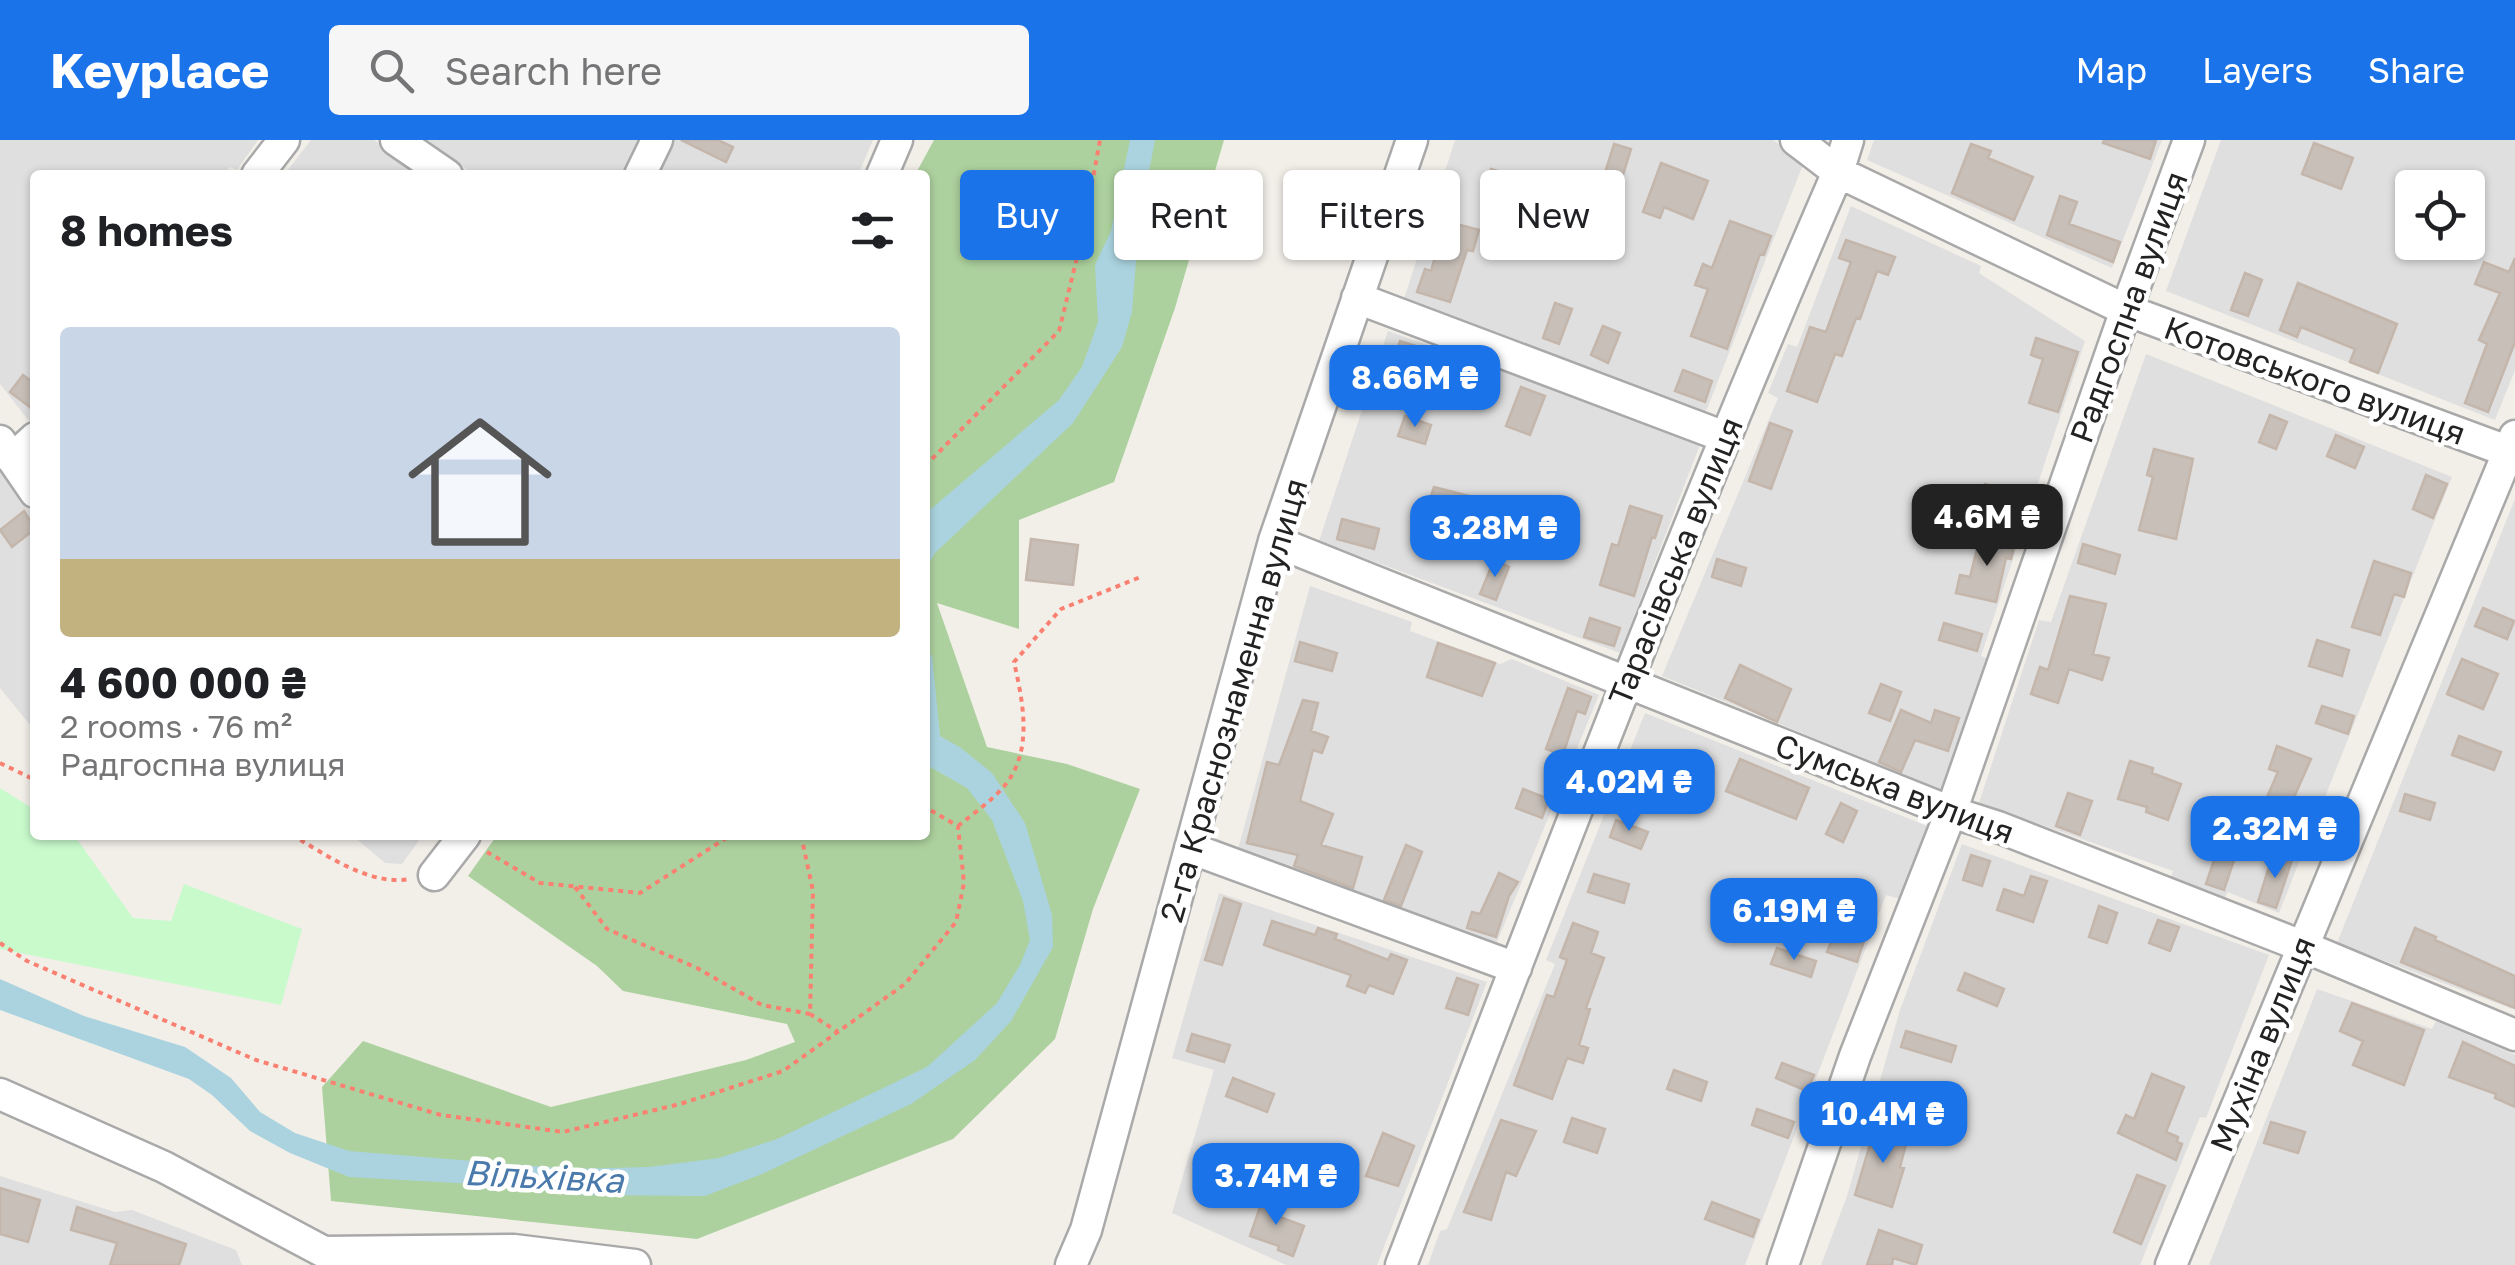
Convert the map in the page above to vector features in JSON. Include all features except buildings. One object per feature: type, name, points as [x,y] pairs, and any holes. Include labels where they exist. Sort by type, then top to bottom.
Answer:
[{"type":"street","points":[[261,170],[284,140]]},
{"type":"street","points":[[396,140],[440,170]]},
{"type":"street","points":[[643,170],[658,140]]},
{"type":"street","points":[[884,170],[897,140]]},
{"type":"street","name":"2-га Краснознаменна вулиця","points":[[1071,1265],[1086,1230],[1274,541],[1412,140]]},
{"type":"street","name":"Котовського вулиця","points":[[1796,140],[1838,172],[2126,310],[2513,447]]},
{"type":"street","name":"Тарасівська вулиця","points":[[1401,1265],[1626,682],[1848,140]]},
{"type":"street","name":"Радгоспна вулиця","points":[[1783,1265],[1855,1056],[1951,812],[2189,140]]},
{"type":"street","points":[[1357,298],[1724,437]]},
{"type":"street","points":[[30,440],[6,450],[30,485]]},
{"type":"street","name":"Мухіна вулиця","points":[[2171,1265],[2513,447]]},
{"type":"street","name":"Сумська вулиця","points":[[1274,541],[1951,812],[2302,946],[2515,1035]]},
{"type":"street","points":[[1190,848],[1516,968]]},
{"type":"street","points":[[0,1094],[164,1167],[322,1258],[512,1257],[635,1265]]},
{"type":"path","points":[[930,461],[1059,332],[1100,140]]},
{"type":"path","points":[[958,826],[1008,782],[1022,749],[1022,700],[1014,662],[1061,609],[1143,576]]},
{"type":"path","points":[[0,763],[30,778]]},
{"type":"path","points":[[930,810],[958,826]]},
{"type":"path","points":[[0,943],[27,961],[256,1060],[441,1114],[563,1132],[680,1104],[783,1071],[906,984],[956,922],[964,883],[958,826]]},
{"type":"path","points":[[300,840],[336,863],[396,881],[449,856],[479,848],[540,883],[640,893],[723,840]]},
{"type":"path","points":[[802,840],[814,891],[810,1014]]},
{"type":"path","points":[[575,886],[607,930],[697,968],[762,1005],[810,1014],[838,1032]]},
{"type":"shaded area","points":[[0,140],[258,140],[237,170],[30,170],[29,421],[0,384]]},
{"type":"shaded area","points":[[311,140],[374,140],[415,170],[288,170]]},
{"type":"shaded area","points":[[422,140],[640,140],[626,170],[467,170]]},
{"type":"shaded area","points":[[672,140],[873,140],[860,170],[657,170]]},
{"type":"shaded area","points":[[1455,140],[1773,140],[1804,162],[1705,414],[1404,299],[1417,260],[1460,260],[1460,170],[1445,170]]},
{"type":"shaded area","points":[[1874,140],[2162,140],[2112,268],[1867,160]]},
{"type":"shaded area","points":[[2221,140],[2515,140],[2515,370],[2495,420],[2166,291]]},
{"type":"shaded area","points":[[1851,206],[1981,266],[1979,273],[2085,341],[1981,656],[1988,659],[1939,795],[1871,769],[1873,762],[1662,676],[1778,398],[1768,393],[1788,344],[1797,347]]},
{"type":"shaded area","points":[[1388,331],[1701,442],[1620,653],[1319,541]]},
{"type":"shaded area","points":[[2146,354],[2452,477],[2279,913],[2228,892],[2223,900],[2170,881],[2173,871],[1979,803],[2039,620],[2051,622]]},
{"type":"shaded area","points":[[0,469],[30,511],[30,725],[0,688]]},
{"type":"shaded area","points":[[2515,499],[2515,1010],[2337,943]]},
{"type":"shaded area","points":[[1310,586],[1412,622],[1410,631],[1500,664],[1512,659],[1599,695],[1497,942],[1238,849]]},
{"type":"shaded area","points":[[1645,713],[1927,826],[1900,899],[1886,895],[1745,1265],[1428,1265],[1440,1231],[1447,1229],[1555,964],[1546,960]]},
{"type":"shaded area","points":[[358,840],[419,840],[402,864],[385,863]]},
{"type":"shaded area","points":[[1962,844],[2269,955],[2206,1118],[2200,1117],[2140,1265],[1821,1265],[1847,1196],[1900,1010]]},
{"type":"shaded area","points":[[1219,893],[1487,982],[1377,1265],[1286,1265],[1172,1213],[1214,1070],[1172,1058]]},
{"type":"shaded area","points":[[2317,989],[2432,1029],[2436,1021],[2515,1055],[2515,1265],[2209,1265]]},
{"type":"shaded area","points":[[0,1176],[115,1212],[132,1210],[236,1250],[242,1265],[0,1265]]},
{"type":"green space","points":[[934,140],[1224,140],[1215,170],[1114,170],[1114,260],[1189,260],[1114,482],[1019,520],[1019,629],[937,603],[987,747],[1067,764],[1140,789],[1093,909],[1055,1039],[953,1139],[697,1239],[331,1201],[322,1087],[363,1041],[551,1107],[746,1060],[795,1042],[787,1024],[623,991],[597,966],[468,876],[493,840],[930,840],[930,170],[918,170]]},
{"type":"green space","points":[[0,788],[30,807],[30,840],[78,840],[133,918],[171,921],[184,884],[302,929],[281,1005],[0,949]]},
{"type":"water","points":[[1130,140],[1155,140],[1149,170],[1124,170]]},
{"type":"water","points":[[1114,217],[1114,260],[1136,260],[1132,312],[1122,347],[1073,423],[930,562],[930,510],[1059,400],[1082,367],[1098,322],[1095,265]]},
{"type":"water","name":"Вільхівка","points":[[930,655],[940,736],[992,773],[1025,823],[1052,915],[1053,947],[1011,1021],[975,1060],[911,1104],[762,1174],[705,1196],[585,1195],[349,1177],[290,1153],[250,1131],[189,1079],[0,1010],[0,979],[84,1016],[185,1047],[231,1078],[260,1112],[295,1133],[349,1151],[571,1169],[649,1167],[719,1158],[777,1139],[927,1067],[997,1003],[1030,940],[1023,901],[992,820],[967,788],[930,767]]}]
